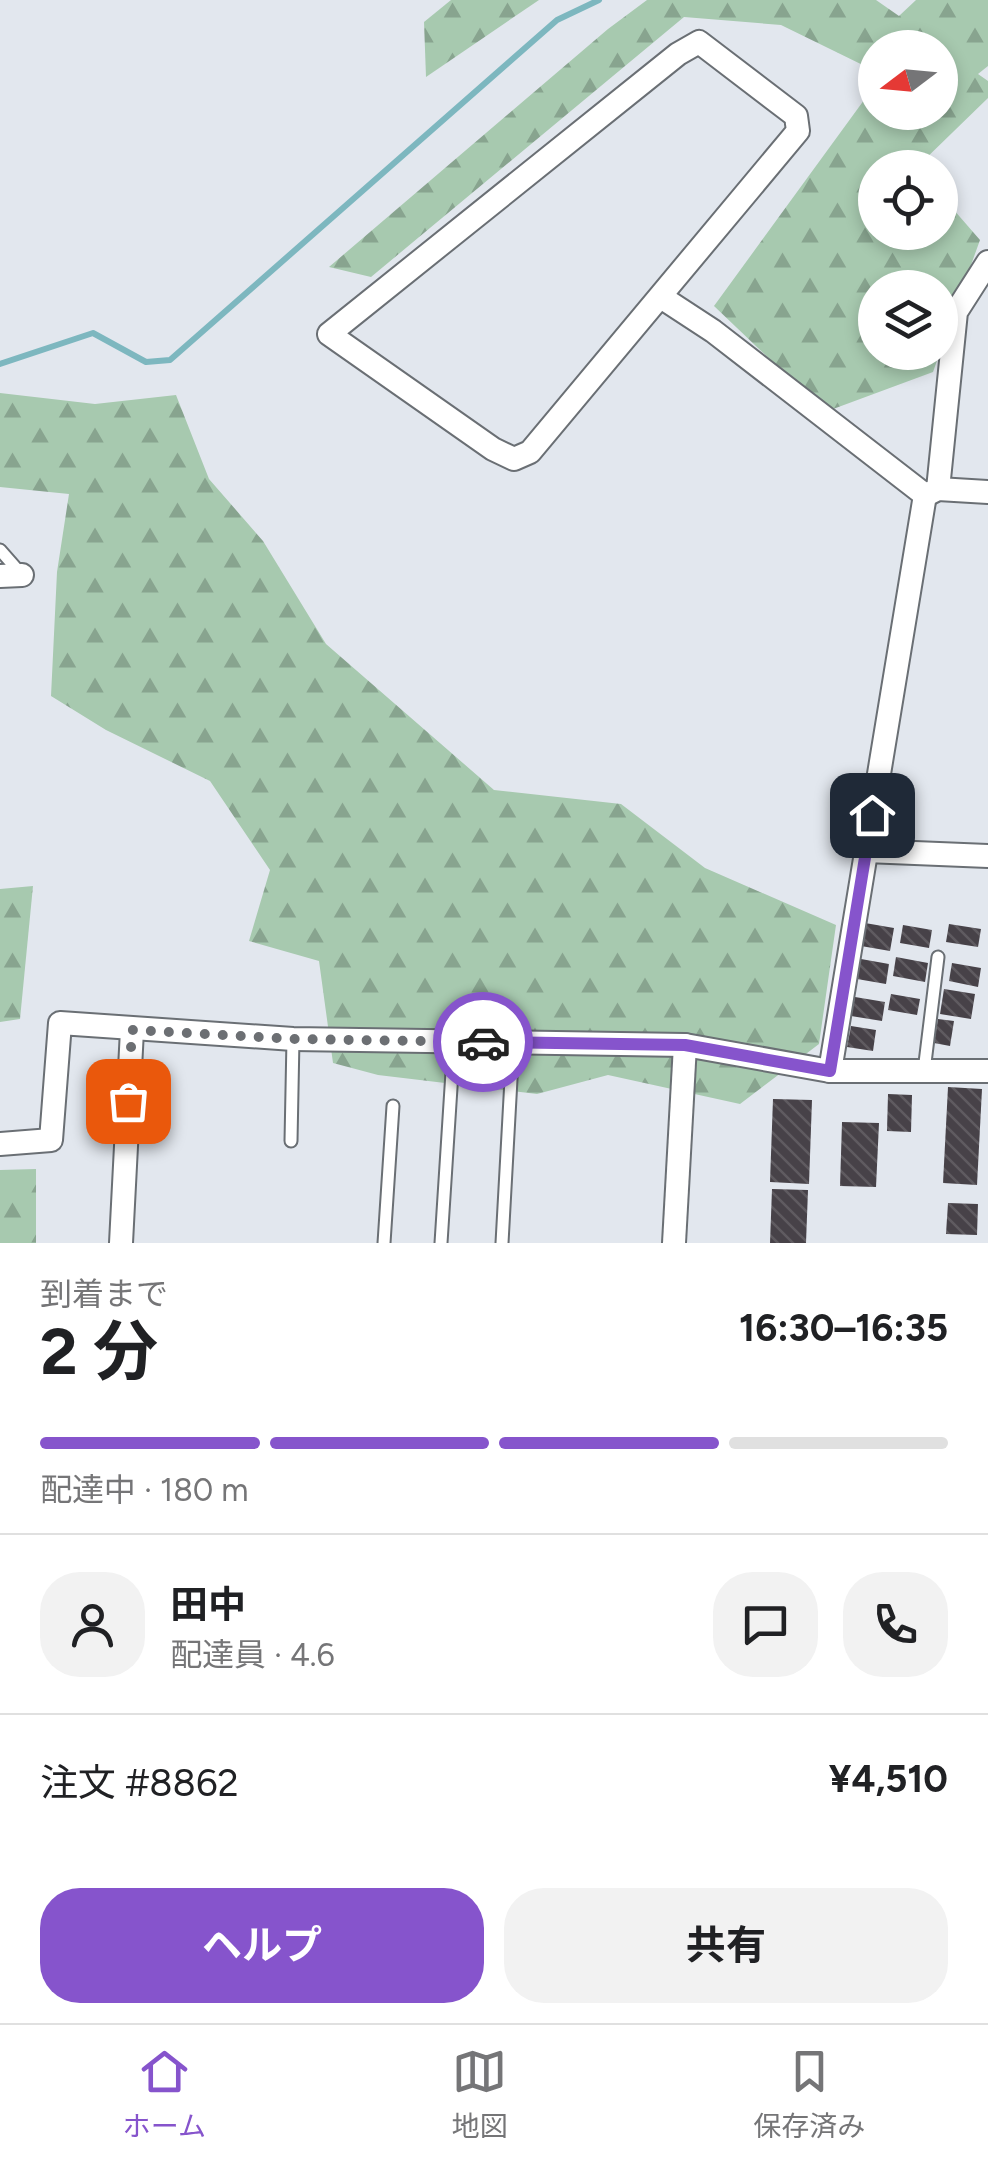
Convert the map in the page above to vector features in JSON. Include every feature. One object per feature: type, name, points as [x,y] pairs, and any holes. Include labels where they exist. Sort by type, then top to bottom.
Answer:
[{"type":"street","points":[[699,42],[796,116],[798,131],[661,297],[530,452],[514,459],[493,450],[329,334],[678,54],[699,42]]},
{"type":"street","points":[[830,1071],[932,492],[956,312],[988,262]]},
{"type":"street","points":[[661,297],[932,492],[988,492]]},
{"type":"street","points":[[866,851],[988,856]]},
{"type":"street","points":[[0,1144],[50,1140],[60,1023],[293,1039],[685,1045],[830,1071],[988,1071]]},
{"type":"street","points":[[121,1243],[132,1030]]},
{"type":"street","points":[[674,1243],[685,1045]]},
{"type":"lane","points":[[0,550],[11,575]]},
{"type":"lane","points":[[924,1071],[938,957]]},
{"type":"lane","points":[[291,1142],[293,1039]]},
{"type":"lane","points":[[440,1243],[454,1041]]},
{"type":"lane","points":[[502,1243],[513,1042]]},
{"type":"lane","points":[[384,1243],[393,1106]]},
{"type":"green space","points":[[451,0],[539,0],[426,77],[424,22]]},
{"type":"green space","points":[[647,0],[876,0],[899,16],[916,0],[988,0],[988,66],[978,74],[988,81],[988,98],[958,127],[958,30],[858,30],[858,63],[781,25],[684,17],[371,277],[329,267]]},
{"type":"green space","points":[[858,108],[858,130],[955,130],[934,150],[858,150],[858,250],[958,250],[958,215],[980,240],[958,301],[958,270],[858,270],[858,370],[933,372],[825,412],[714,306]]},
{"type":"green space","points":[[0,393],[95,404],[176,395],[209,479],[263,541],[326,644],[494,790],[621,804],[705,868],[836,925],[819,1044],[740,1104],[608,1075],[537,1094],[378,1075],[333,1063],[319,961],[249,941],[270,870],[210,781],[106,730],[51,696],[57,572],[69,494],[0,487]]},
{"type":"green space","points":[[33,886],[20,1019],[0,1022],[0,889]]},
{"type":"green space","points":[[36,1169],[36,1243],[0,1243],[0,1170]]},
{"type":"building","points":[[865,923],[894,928],[890,951],[861,946]]},
{"type":"building","points":[[949,924],[981,929],[978,947],[946,942]]},
{"type":"building","points":[[903,925],[932,930],[929,948],[900,943]]},
{"type":"building","points":[[896,957],[928,963],[925,982],[893,976]]},
{"type":"building","points":[[861,959],[889,964],[886,984],[857,979]]},
{"type":"building","points":[[952,963],[981,968],[978,987],[949,981]]},
{"type":"building","points":[[944,989],[975,994],[971,1019],[940,1014]]},
{"type":"building","points":[[891,994],[920,999],[917,1015],[888,1010]]},
{"type":"building","points":[[855,997],[885,1002],[882,1021],[851,1016]]},
{"type":"building","points":[[938,1019],[954,1021],[950,1046],[934,1043]]},
{"type":"building","points":[[851,1026],[876,1030],[873,1051],[847,1047]]},
{"type":"building","points":[[948,1087],[982,1089],[977,1185],[943,1183]]},
{"type":"building","points":[[888,1094],[912,1095],[911,1132],[887,1131]]},
{"type":"building","points":[[773,1099],[812,1100],[809,1184],[770,1182]]},
{"type":"building","points":[[842,1122],[879,1123],[876,1187],[840,1186]]},
{"type":"building","points":[[772,1189],[808,1190],[806,1243],[770,1243]]},
{"type":"building","points":[[948,1203],[978,1204],[977,1235],[946,1234]]},
{"type":"waterway","points":[[0,364],[93,333],[146,362],[170,360],[557,20],[599,0]]},
{"type":"way so far","points":[[128,1101],[132,1030],[293,1039],[483,1042]]},
{"type":"route","points":[[483,1042],[685,1045],[830,1071],[872,815]]}]
